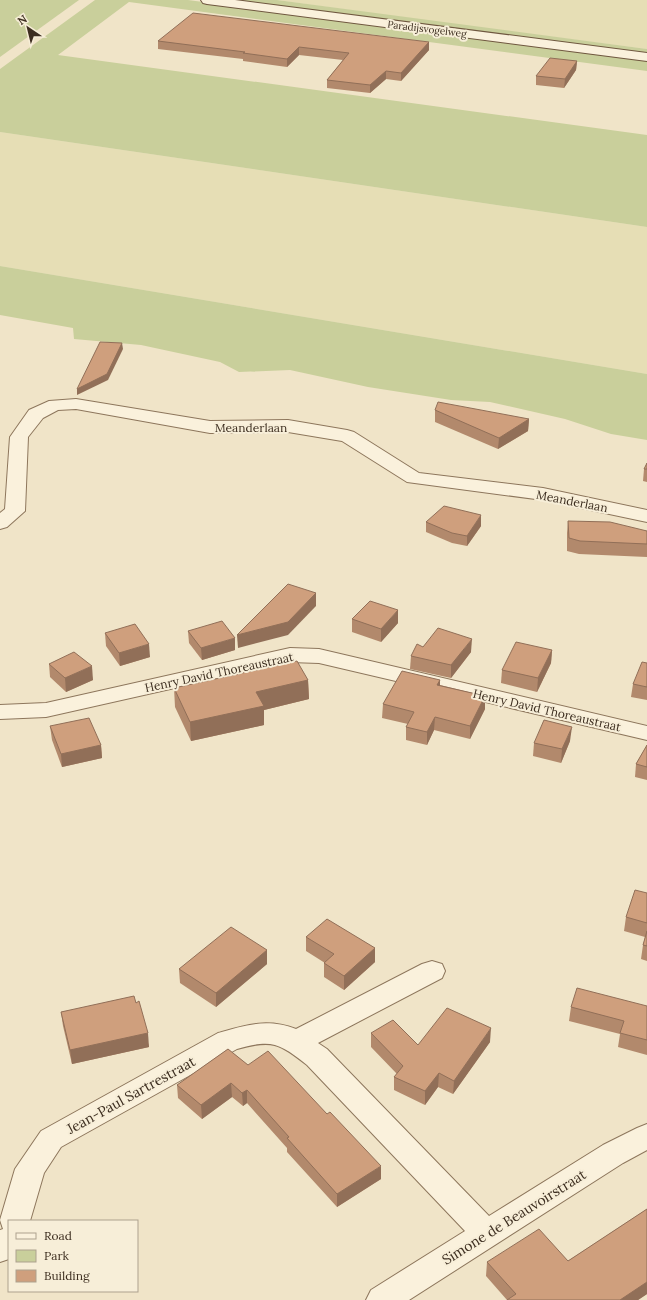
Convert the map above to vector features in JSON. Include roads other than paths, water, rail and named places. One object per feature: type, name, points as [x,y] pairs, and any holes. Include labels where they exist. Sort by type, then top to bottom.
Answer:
[{"type":"street","name":"Paradijsvogelweg","points":[[208,0],[647,58]]},
{"type":"street","name":"Meanderlaan","points":[[0,523],[15,510],[19,437],[36,414],[55,405],[76,404],[210,427],[288,426],[347,436],[414,478],[543,494],[647,516]]},
{"type":"street","name":"Henry David Thoreaustraat","points":[[0,712],[46,710],[290,655],[319,656],[647,733]]},
{"type":"street","points":[[297,1040],[432,971]]},
{"type":"street","name":"Jean-Paul Sartrestraat","points":[[15,1220],[30,1169],[51,1139],[228,1041],[255,1033],[276,1032],[297,1040],[317,1057],[487,1234]]},
{"type":"street","name":"Simone de Beauvoirstraat","points":[[382,1300],[612,1154],[647,1136]]},
{"type":"street","points":[[0,1249],[8,1241]]}]
